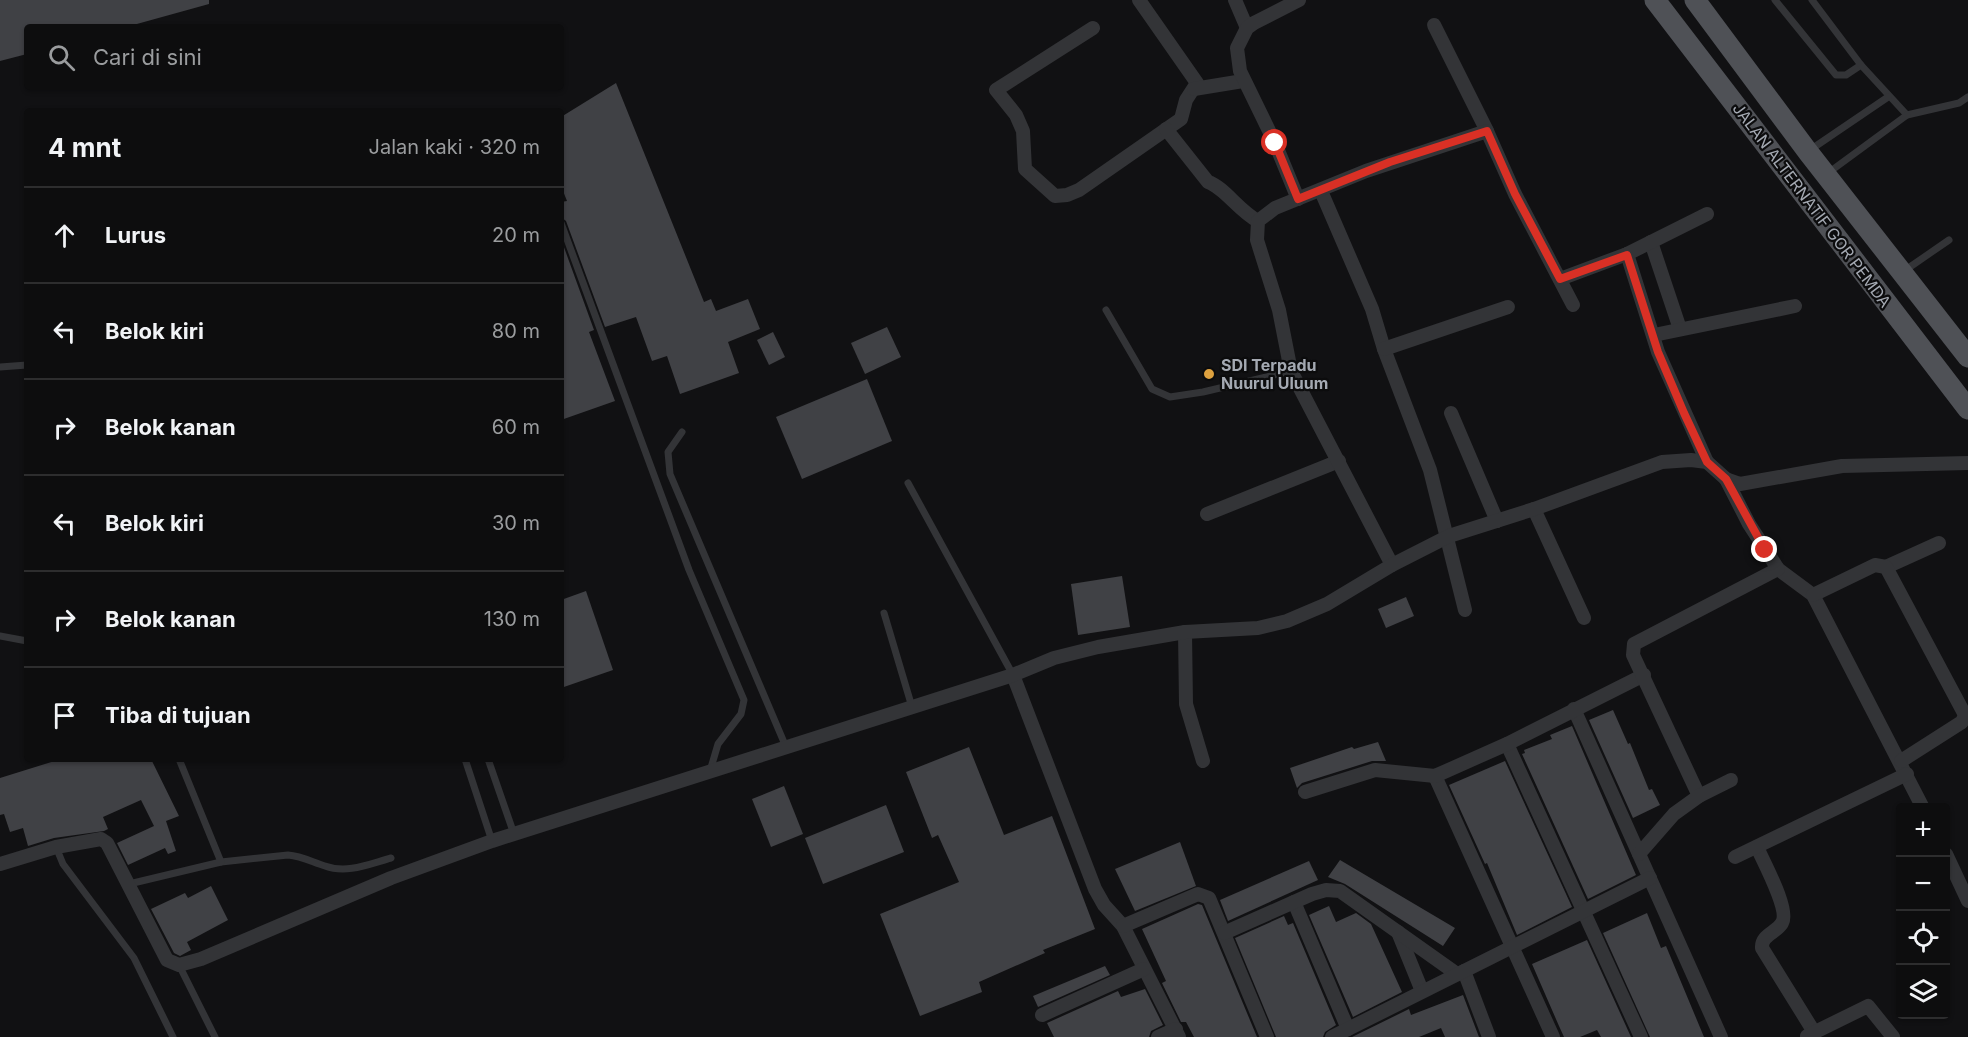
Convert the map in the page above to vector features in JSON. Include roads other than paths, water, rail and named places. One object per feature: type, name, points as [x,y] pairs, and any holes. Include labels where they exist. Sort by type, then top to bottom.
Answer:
[{"type":"main road","name":"JALAN ALTERNATIF GOR PEMDA","points":[[1655,0],[1968,409]]},
{"type":"main road","name":"JALAN ALTERNATIF GOR PEMDA","points":[[1695,0],[1808,152],[1968,357]]},
{"type":"street","points":[[1094,28],[996,90],[1016,115],[1023,131],[1025,169],[1055,196],[1067,195],[1079,190],[1181,119],[1186,100],[1194,89],[1195,81],[1139,0]]},
{"type":"street","points":[[1235,0],[1247,28]]},
{"type":"street","points":[[1298,199],[1275,143],[1243,81],[1237,48],[1247,28],[1299,0]]},
{"type":"street","points":[[1434,25],[1487,131],[1515,194],[1573,305]]},
{"type":"street","points":[[1194,89],[1243,81]]},
{"type":"street","points":[[1166,129],[1208,182],[1216,184],[1243,213],[1258,221]]},
{"type":"street","points":[[1392,565],[1291,371],[1279,310],[1257,240],[1258,221],[1275,208],[1366,171],[1487,131]]},
{"type":"street","points":[[1321,191],[1372,309],[1384,349],[1430,470],[1449,536],[1465,610]]},
{"type":"street","points":[[1560,279],[1627,255],[1707,214]]},
{"type":"street","points":[[1651,242],[1680,329]]},
{"type":"street","points":[[1627,255],[1658,352],[1707,462],[1726,479],[1749,524],[1778,569],[1813,595],[1921,803]]},
{"type":"street","points":[[1654,335],[1795,306]]},
{"type":"street","points":[[1384,349],[1508,307]]},
{"type":"street","points":[[1451,413],[1497,521]]},
{"type":"street","points":[[0,864],[56,847],[101,839],[107,843],[166,960],[179,965],[201,959],[391,878],[492,841],[1013,675],[1054,658],[1185,632],[1258,628],[1287,621],[1328,604],[1392,565],[1449,536],[1534,509],[1662,462],[1691,460],[1707,462]]},
{"type":"street","points":[[1208,514],[1339,461]]},
{"type":"street","points":[[1726,479],[1740,484],[1842,466],[1968,463]]},
{"type":"street","points":[[1534,509],[1584,618]]},
{"type":"street","points":[[1813,595],[1875,564],[1886,567],[1938,543]]},
{"type":"street","points":[[1886,567],[1966,718],[1901,761]]},
{"type":"street","points":[[1699,796],[1634,655],[1634,644],[1778,569]]},
{"type":"street","points":[[1185,632],[1187,684],[1185,704],[1203,761]]},
{"type":"street","points":[[1013,675],[1095,889],[1104,905],[1123,926],[1178,1033],[1158,1037]]},
{"type":"street","points":[[1305,792],[1375,770],[1435,776],[1507,744],[1644,675]]},
{"type":"street","points":[[1574,709],[1721,1037]]},
{"type":"street","points":[[1507,744],[1641,1037]]},
{"type":"street","points":[[1735,857],[1907,774]]},
{"type":"street","points":[[1435,776],[1553,1037]]},
{"type":"street","points":[[1639,854],[1674,814],[1699,796],[1731,780]]},
{"type":"street","points":[[1757,847],[1785,912],[1782,924],[1764,939],[1762,948],[1811,1035],[1868,1005],[1893,1037]]},
{"type":"street","points":[[1947,857],[1968,901]]},
{"type":"street","points":[[1332,1037],[1650,878]]},
{"type":"street","points":[[1224,933],[1326,890],[1340,891],[1398,932],[1461,972],[1489,1037]]},
{"type":"street","points":[[1123,926],[1198,894],[1209,898],[1267,1037]]},
{"type":"street","points":[[1294,903],[1348,1029]]},
{"type":"street","points":[[1398,932],[1422,991]]},
{"type":"street","points":[[1042,1016],[1144,969]]},
{"type":"lane","points":[[1775,0],[1836,75],[1846,75],[1860,64]]},
{"type":"lane","points":[[1812,0],[1860,64],[1907,115]]},
{"type":"lane","points":[[1808,152],[1888,97]]},
{"type":"lane","points":[[1826,174],[1907,115],[1959,103],[1968,97]]},
{"type":"lane","points":[[564,231],[689,570],[744,700],[741,714],[718,744],[710,771]]},
{"type":"lane","points":[[1902,272],[1949,240]]},
{"type":"lane","points":[[1106,310],[1152,390],[1170,397],[1203,392],[1291,371]]},
{"type":"lane","points":[[0,367],[24,365]]},
{"type":"lane","points":[[682,432],[668,452],[669,474],[786,747]]},
{"type":"lane","points":[[908,483],[1013,675]]},
{"type":"lane","points":[[884,613],[912,707]]},
{"type":"lane","points":[[0,636],[24,640]]},
{"type":"lane","points":[[180,762],[213,837],[221,862]]},
{"type":"lane","points":[[466,762],[492,841]]},
{"type":"lane","points":[[489,762],[514,834]]},
{"type":"lane","points":[[56,847],[63,864],[134,958],[173,1037]]},
{"type":"lane","points":[[129,884],[221,862],[288,855],[326,867],[351,869],[391,858]]},
{"type":"lane","points":[[179,965],[216,1037]]},
{"type":"place","name":"SDI Terpadu Nuurul Uluum","points":[[1209,374]]}]
